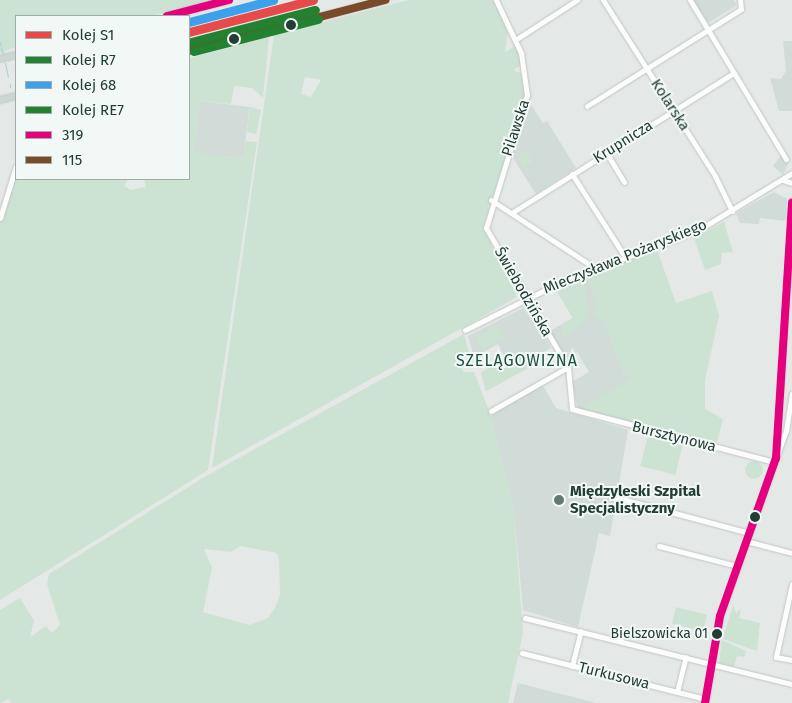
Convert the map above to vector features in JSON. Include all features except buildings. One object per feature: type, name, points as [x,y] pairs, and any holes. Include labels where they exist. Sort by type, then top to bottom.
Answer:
[{"type":"main road","points":[[171,15],[230,0]]},
{"type":"main road","points":[[190,51],[385,0]]},
{"type":"main road","points":[[0,59],[15,55]]},
{"type":"main road","points":[[0,100],[15,96]]},
{"type":"street","name":"Pilawska","points":[[491,200],[527,101],[526,73],[515,40],[496,0]]},
{"type":"street","points":[[515,40],[577,0]]},
{"type":"street","name":"Kolarska","points":[[603,0],[673,110],[732,212]]},
{"type":"street","points":[[690,0],[786,158]]},
{"type":"street","points":[[587,106],[741,9],[740,0]]},
{"type":"street","name":"Krupnicza","points":[[513,212],[734,73]]},
{"type":"street","points":[[606,152],[624,182]]},
{"type":"street","points":[[0,218],[15,169]]},
{"type":"street","name":"Mieczysława Pożaryskiego","points":[[465,330],[525,298],[595,268],[697,231],[732,212],[792,173]]},
{"type":"street","points":[[572,174],[625,257]]},
{"type":"street","points":[[783,180],[792,183]]},
{"type":"street","points":[[491,200],[513,212],[595,268]]},
{"type":"street","name":"Świebodzińska","points":[[491,200],[486,228],[525,298],[568,367],[573,411]]},
{"type":"street","points":[[775,460],[792,202]]},
{"type":"street","points":[[491,411],[568,367]]},
{"type":"street","points":[[705,701],[710,664],[737,566],[786,431],[792,393]]},
{"type":"street","name":"Bursztynowa","points":[[573,411],[775,460]]},
{"type":"street","points":[[611,496],[749,533]]},
{"type":"street","points":[[746,542],[792,553]]},
{"type":"street","points":[[659,546],[737,566]]},
{"type":"street","points":[[792,584],[776,656],[792,660]]},
{"type":"street","points":[[525,618],[792,684]]},
{"type":"street","points":[[572,666],[581,631]]},
{"type":"street","name":"Turkusowa","points":[[522,653],[677,692],[705,701]]},
{"type":"street","points":[[677,692],[686,658]]},
{"type":"shaded area","points":[[693,0],[733,0],[737,5],[708,23]]},
{"type":"shaded area","points":[[783,41],[792,41],[792,111],[779,111],[770,78],[781,79],[786,71]]},
{"type":"shaded area","points":[[200,101],[250,107],[243,159],[194,153]]},
{"type":"shaded area","points":[[531,105],[543,123],[547,121],[576,168],[536,194],[511,155]]},
{"type":"shaded area","points":[[782,154],[790,160],[783,175],[773,166]]},
{"type":"shaded area","points":[[774,192],[787,199],[786,221],[760,218],[759,224],[740,223],[736,213]]},
{"type":"shaded area","points":[[587,276],[624,374],[634,378],[578,410],[572,382],[589,372],[577,352],[566,358],[548,332],[573,318],[555,288]]},
{"type":"shaded area","points":[[527,306],[551,348],[534,357],[537,363],[486,391],[481,373],[505,358],[498,344],[474,357],[468,336]]},
{"type":"shaded area","name":"Międzyleski Szpital Specjalistyczny","points":[[542,384],[556,408],[628,430],[610,536],[599,533],[578,627],[523,610],[514,512],[491,416]]},
{"type":"shaded area","points":[[518,683],[597,703],[513,703]]},
{"type":"green space","points":[[0,0],[212,0],[155,15],[15,15],[15,47],[0,53]]},
{"type":"green space","points":[[409,0],[493,0],[508,32],[505,52],[515,46],[523,64],[513,70],[524,75],[524,101],[483,227],[517,297],[212,468],[274,35]],"holes":[[[305,77],[321,80],[311,97],[301,94]]]},
{"type":"green space","points":[[269,37],[263,98],[252,88],[234,86],[231,104],[200,101],[194,152],[243,159],[246,141],[257,142],[208,470],[0,600],[0,220],[15,174],[15,180],[127,180],[124,186],[131,190],[146,187],[144,180],[190,180],[190,58]]},
{"type":"green space","points":[[250,107],[261,110],[256,134],[247,132]]},
{"type":"green space","points":[[526,148],[533,161],[524,168],[518,159]]},
{"type":"green space","points":[[724,222],[733,252],[722,253],[721,264],[705,270],[694,238]]},
{"type":"green space","points":[[657,250],[676,303],[712,291],[719,316],[705,380],[705,409],[723,419],[716,446],[578,410],[633,378],[624,374],[604,321],[593,317],[597,303],[587,276]]},
{"type":"green space","points":[[583,277],[589,310],[583,322],[562,339],[562,324],[573,318],[555,288]]},
{"type":"green space","points":[[498,325],[505,337],[482,350],[475,338]]},
{"type":"green space","points":[[464,334],[469,353],[456,360],[464,372],[474,372],[491,416],[514,512],[523,633],[508,703],[11,703],[9,699],[0,703],[0,610],[20,598],[34,621],[30,637],[46,626],[52,633],[60,625],[47,584],[49,574],[206,476]],"holes":[[[240,546],[277,553],[280,595],[275,608],[268,618],[249,625],[203,612],[212,568],[204,549],[231,552]]]},
{"type":"green space","points":[[519,350],[528,368],[486,391],[481,373]]},
{"type":"green space","points":[[648,435],[683,444],[675,475],[640,466]]},
{"type":"green space","points":[[754,461],[760,464],[763,470],[760,476],[754,479],[748,476],[745,470],[748,464]]},
{"type":"green space","points":[[733,605],[736,613],[741,608],[739,618],[760,623],[757,651],[723,639]]},
{"type":"green space","points":[[676,607],[707,615],[703,631],[672,623]]},
{"type":"green space","points":[[722,640],[746,651],[744,657],[737,656],[734,667],[719,663]]},
{"type":"waterway","points":[[0,42],[1,46]]},
{"type":"waterway","points":[[1,48],[3,54]]},
{"type":"waterway","points":[[5,63],[8,77]]},
{"type":"rail line","name":"68","points":[[190,22],[273,0]]},
{"type":"rail line","name":"S1","points":[[190,32],[313,0]]},
{"type":"rail line","name":"R7","points":[[191,42],[315,10]]},
{"type":"rail line","name":"RE7","points":[[194,51],[318,19]]},
{"type":"transit line","name":"319","points":[[171,15],[229,0]]},
{"type":"transit line","name":"115","points":[[190,51],[385,0]]},
{"type":"transit line","name":"319","points":[[705,703],[720,616],[776,458],[792,202]]},
{"type":"place","name":"Międzyleski Szpital Specjalistyczny","points":[[559,500]]},
{"type":"place","name":"Bielszowicka 01","points":[[717,634]]},
{"type":"district","name":"SZELĄGOWIZNA","points":[[517,361]]}]
